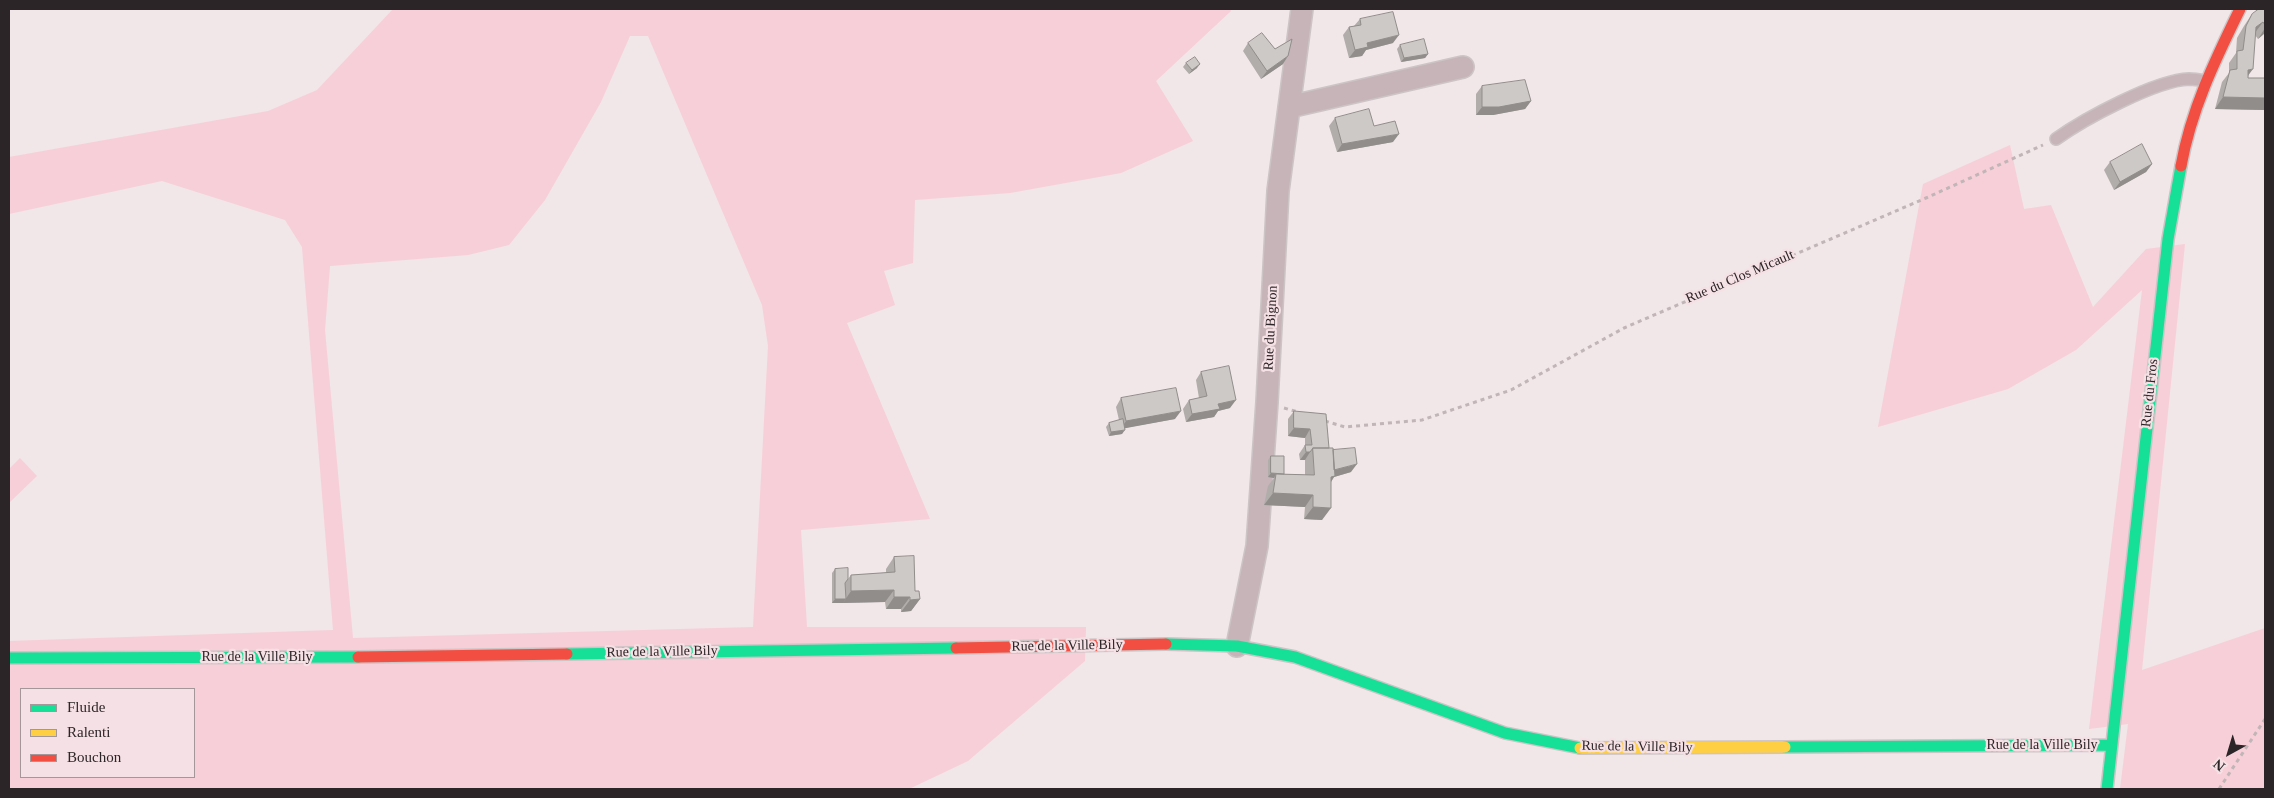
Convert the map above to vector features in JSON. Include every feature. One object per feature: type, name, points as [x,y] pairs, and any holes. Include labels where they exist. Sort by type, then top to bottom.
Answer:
[{"type":"street","name":"Rue du Bignon","points":[[1237,646],[1257,546],[1267,402],[1278,190],[1302,9]]},
{"type":"street","name":"Rue du Fros","points":[[2107,789],[2110,745],[2168,239],[2184,149],[2205,81],[2240,9]]},
{"type":"street","points":[[1289,107],[1462,67]]},
{"type":"street","name":"Rue de la Ville Bily","points":[[9,658],[389,657],[1190,644],[1237,646],[1295,658],[1505,733],[1585,749],[2110,745]]},
{"type":"lane","points":[[2056,139],[2090,117],[2162,84],[2190,79],[2205,81]]},
{"type":"path","name":"Rue du Clos Micault","points":[[1319,419],[1346,427],[1422,420],[1511,390],[1624,328],[1926,198],[2056,139]]},
{"type":"path","points":[[1267,402],[1302,414]]},
{"type":"path","points":[[2219,789],[2265,719]]},
{"type":"shaded area","points":[[393,9],[1230,9],[1231,11],[1156,81],[1193,141],[1121,173],[1010,193],[915,200],[913,263],[884,271],[895,305],[847,323],[930,519],[801,530],[807,627],[1086,627],[1085,661],[968,761],[909,789],[9,789],[9,641],[333,630],[302,247],[285,220],[162,181],[9,214],[9,157],[268,111],[317,90]],"holes":[[[630,36],[648,36],[762,305],[768,346],[753,627],[353,638],[325,330],[330,266],[468,255],[509,245],[545,200],[601,102]]]},
{"type":"shaded area","points":[[2010,145],[2024,209],[2051,205],[2093,307],[2146,249],[2185,244],[2142,670],[2265,628],[2265,789],[2120,789],[2128,724],[2089,729],[2142,290],[2076,350],[2008,389],[1878,427],[1923,184]]},
{"type":"shaded area","points":[[20,458],[37,476],[9,503],[9,469]]},
{"type":"building","points":[[2259,9],[2265,9],[2265,25],[2263,22],[2256,27],[2253,69],[2248,70],[2248,78],[2265,78],[2265,98],[2223,97],[2230,70],[2237,69],[2237,51],[2243,50],[2246,26],[2252,14]]},
{"type":"building","points":[[1393,12],[1399,35],[1367,43],[1368,47],[1355,50],[1349,27],[1361,25],[1360,19]]},
{"type":"building","points":[[1262,33],[1275,49],[1292,39],[1288,56],[1267,71],[1248,43]]},
{"type":"building","points":[[1424,39],[1428,54],[1404,58],[1400,45]]},
{"type":"building","points":[[1195,57],[1200,64],[1192,70],[1186,63]]},
{"type":"building","points":[[1525,80],[1531,101],[1499,107],[1482,107],[1482,86]]},
{"type":"building","points":[[1369,109],[1374,126],[1395,121],[1399,134],[1342,144],[1335,118]]},
{"type":"building","points":[[2142,144],[2152,164],[2120,182],[2110,162]]},
{"type":"building","points":[[1229,366],[1236,400],[1218,404],[1220,409],[1192,414],[1189,400],[1207,396],[1201,372]]},
{"type":"building","points":[[1176,388],[1181,411],[1126,421],[1121,398]]},
{"type":"building","points":[[1294,411],[1326,414],[1329,448],[1313,448],[1310,452],[1306,452],[1305,445],[1312,445],[1310,429],[1294,428]]},
{"type":"building","points":[[1123,419],[1125,430],[1111,432],[1109,423]]},
{"type":"building","points":[[1313,448],[1333,448],[1335,476],[1331,477],[1331,508],[1313,507],[1313,495],[1273,493],[1276,474],[1314,475]]},
{"type":"building","points":[[1355,448],[1357,464],[1334,470],[1333,450]]},
{"type":"building","points":[[1271,456],[1284,456],[1284,474],[1271,473]]},
{"type":"building","points":[[914,556],[915,591],[919,591],[920,599],[910,600],[910,597],[894,597],[894,590],[851,591],[851,575],[895,572],[894,557]]},
{"type":"building","points":[[848,568],[848,579],[845,583],[846,599],[835,599],[835,569]]},
{"type":"traffic: fast","points":[[2107,789],[2168,239],[2181,166]]},
{"type":"traffic: fast","points":[[1166,644],[1237,646],[1295,657],[1505,733],[1580,748]]},
{"type":"traffic: fast","points":[[567,654],[956,648]]},
{"type":"traffic: fast","points":[[9,658],[358,657]]},
{"type":"traffic: fast","points":[[1785,747],[2110,745]]},
{"type":"traffic: slow","points":[[1580,748],[1785,747]]},
{"type":"traffic: jam","points":[[2181,166],[2197,105],[2240,9]]},
{"type":"traffic: jam","points":[[956,648],[1166,644]]},
{"type":"traffic: jam","points":[[358,657],[567,654]]}]
